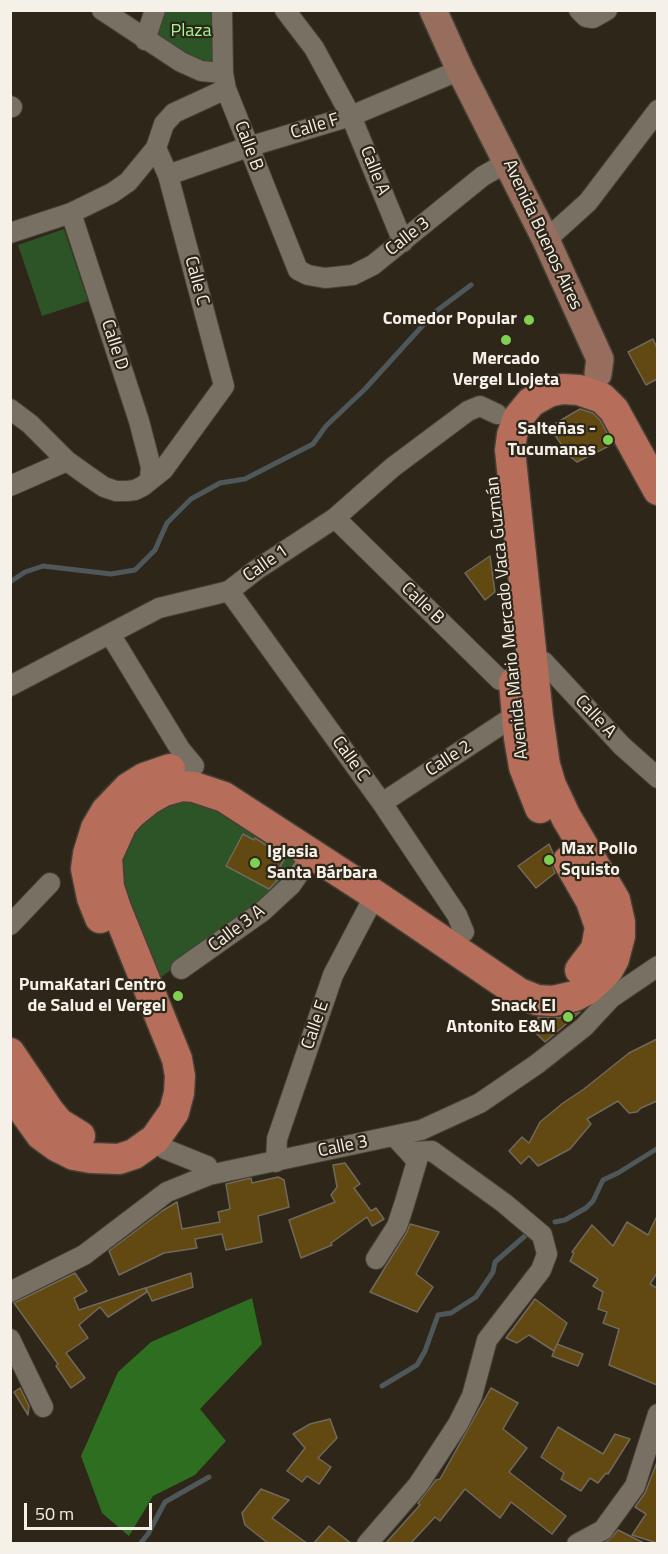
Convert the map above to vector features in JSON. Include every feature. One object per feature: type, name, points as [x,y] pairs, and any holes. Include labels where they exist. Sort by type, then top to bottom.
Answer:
[{"type":"main road","name":"Avenida Mario Mercado Vaca Guzmán","points":[[10,1092],[41,1135],[74,1155],[102,1160],[119,1159],[134,1154],[148,1132],[158,1096],[159,1068],[92,898],[87,869],[122,824],[147,800],[164,791],[182,786],[194,777],[228,777],[241,784],[458,940],[519,993],[537,1000],[553,1001],[575,996],[597,982],[608,970],[618,947],[619,913],[609,889],[566,817],[551,785],[527,717],[510,450],[518,418],[531,402],[549,392],[562,389],[579,390],[594,383],[580,370],[548,372],[528,382],[510,396],[498,414],[492,429],[490,452],[523,672]]},
{"type":"main road","points":[[657,447],[632,401],[620,387],[607,377],[594,383],[602,398],[614,410],[657,490]]},
{"type":"main road","name":"Avenida Mario Mercado Vaca Guzmán","points":[[194,777],[312,855],[380,886]]},
{"type":"main road","points":[[10,1053],[58,1123],[76,1135],[95,1140],[148,1132]]},
{"type":"street","points":[[102,10],[181,62],[225,81]]},
{"type":"street","points":[[145,40],[155,10]]},
{"type":"street","name":"Calle B","points":[[222,10],[225,81],[248,147],[297,270]]},
{"type":"street","name":"Calle A","points":[[285,10],[314,48],[351,116],[403,242]]},
{"type":"street","name":"Avenida Buenos Aires","points":[[433,10],[460,70],[546,240],[600,358],[594,383]]},
{"type":"street","points":[[579,10],[586,17],[593,18],[607,10]]},
{"type":"street","name":"Calle F","points":[[168,175],[248,147],[351,116],[460,70]]},
{"type":"street","points":[[10,233],[71,213],[112,193],[128,182],[156,148],[164,124],[174,113],[225,81]]},
{"type":"street","points":[[546,240],[588,202],[657,110]]},
{"type":"street","name":"Calle C","points":[[150,478],[163,470],[224,386],[168,175],[156,148]]},
{"type":"street","name":"Calle 3","points":[[297,270],[325,278],[353,275],[373,265],[483,176],[508,162]]},
{"type":"street","name":"Calle D","points":[[71,213],[139,421],[151,467],[150,478]]},
{"type":"street","name":"Calle 1","points":[[10,686],[159,608],[228,591],[335,518],[393,467],[468,411],[480,406],[498,414]]},
{"type":"street","points":[[10,409],[30,424],[67,461],[104,487],[116,491],[135,490],[148,482],[150,478]]},
{"type":"street","points":[[14,485],[67,461]]},
{"type":"street","name":"Calle B","points":[[335,518],[500,680],[523,672]]},
{"type":"street","name":"Calle C","points":[[228,591],[382,803],[457,915],[458,940]]},
{"type":"street","points":[[110,634],[180,749],[194,777]]},
{"type":"street","name":"Calle A","points":[[523,672],[544,662],[622,746],[657,778]]},
{"type":"street","name":"Calle 2","points":[[382,803],[505,723],[527,717]]},
{"type":"street","name":"Calle 3 A","points":[[180,969],[262,911],[291,885],[312,855]]},
{"type":"street","points":[[10,924],[50,883]]},
{"type":"street","name":"Calle E","points":[[276,1162],[277,1139],[333,975],[380,886]]},
{"type":"street","name":"Calle 3","points":[[10,1292],[84,1255],[167,1192],[209,1175],[421,1130],[480,1103],[537,1064],[584,1027],[597,982],[657,966]]},
{"type":"street","points":[[148,1132],[165,1149],[207,1166],[209,1175]]},
{"type":"street","points":[[376,1259],[397,1226],[417,1161],[394,1136]]},
{"type":"street","points":[[367,1544],[418,1485],[458,1424],[472,1396],[487,1340],[541,1270],[547,1254],[543,1235],[504,1203],[432,1151],[409,1152]]},
{"type":"street","points":[[10,1339],[43,1407]]},
{"type":"street","points":[[577,1544],[603,1530],[635,1486],[657,1414]]},
{"type":"green space","name":"Plaza","points":[[165,11],[214,11],[214,64],[205,65],[157,37]]},
{"type":"green space","points":[[64,229],[88,301],[42,316],[18,245]]},
{"type":"green space","points":[[197,797],[291,853],[297,863],[293,871],[262,902],[160,978],[126,900],[119,864],[125,840],[147,819],[175,802]]},
{"type":"green space","points":[[252,1298],[262,1344],[200,1409],[226,1441],[195,1475],[153,1496],[129,1536],[102,1513],[81,1456],[118,1372],[151,1342]]},
{"type":"building","points":[[653,339],[657,348],[657,379],[646,385],[628,352]]},
{"type":"building","points":[[580,409],[593,413],[600,420],[613,444],[577,462],[569,456],[555,435],[558,427],[556,423]]},
{"type":"building","points":[[490,556],[495,592],[485,600],[465,573]]},
{"type":"building","name":"Iglesia Santa Bárbara","points":[[243,834],[254,840],[255,838],[274,850],[272,855],[284,860],[280,866],[287,870],[269,889],[226,866]]},
{"type":"building","points":[[549,844],[553,853],[551,862],[555,873],[536,888],[518,866]]},
{"type":"building","points":[[580,1012],[545,1042],[535,1032],[538,1017],[558,1018]]},
{"type":"building","points":[[657,1039],[657,1101],[637,1112],[629,1113],[618,1101],[587,1119],[591,1124],[570,1149],[538,1166],[529,1156],[521,1164],[509,1151],[522,1137],[529,1143],[540,1122],[629,1053]]},
{"type":"building","points":[[345,1163],[360,1184],[354,1188],[371,1211],[376,1208],[384,1219],[372,1226],[367,1217],[331,1243],[332,1245],[301,1258],[289,1220],[335,1202],[331,1195],[337,1187],[333,1165]]},
{"type":"building","points":[[278,1177],[284,1180],[289,1207],[258,1216],[262,1242],[226,1250],[222,1234],[195,1239],[197,1248],[164,1253],[119,1275],[109,1251],[162,1211],[177,1202],[182,1229],[220,1222],[218,1212],[230,1209],[226,1184],[251,1178],[252,1183]]},
{"type":"building","points":[[657,1216],[657,1273],[650,1284],[657,1288],[657,1385],[609,1365],[619,1329],[603,1323],[607,1312],[598,1309],[603,1292],[593,1286],[598,1279],[570,1261],[574,1253],[572,1252],[592,1225],[613,1246],[627,1222],[648,1235]]},
{"type":"building","points":[[410,1224],[439,1232],[416,1274],[433,1287],[417,1312],[370,1292]]},
{"type":"building","points":[[75,1273],[87,1291],[74,1298],[79,1310],[145,1288],[147,1292],[108,1317],[100,1307],[79,1325],[88,1338],[66,1353],[85,1378],[71,1388],[56,1366],[58,1364],[14,1303]]},
{"type":"building","points":[[191,1273],[193,1287],[152,1301],[146,1288]]},
{"type":"building","points":[[535,1299],[567,1323],[554,1351],[529,1335],[517,1343],[506,1338]]},
{"type":"building","points":[[557,1344],[583,1354],[578,1366],[552,1356]]},
{"type":"building","points":[[20,1388],[29,1406],[28,1415],[14,1392]]},
{"type":"building","points":[[491,1388],[518,1403],[503,1429],[527,1448],[509,1472],[566,1516],[552,1534],[511,1502],[500,1518],[465,1489],[440,1521],[435,1517],[410,1544],[385,1544],[420,1505],[418,1503],[436,1480],[440,1479]]},
{"type":"building","points":[[330,1419],[337,1438],[318,1458],[331,1467],[319,1484],[307,1476],[302,1482],[287,1471],[305,1448],[293,1434],[310,1424]]},
{"type":"building","points":[[558,1427],[603,1454],[615,1434],[630,1439],[608,1474],[606,1473],[598,1483],[590,1478],[581,1491],[561,1479],[564,1473],[541,1457]]},
{"type":"building","points":[[657,1462],[657,1543],[632,1535],[646,1514],[635,1507],[645,1493]]},
{"type":"building","points":[[261,1489],[289,1500],[272,1518],[308,1544],[269,1544],[245,1525],[242,1513]]},
{"type":"building","points":[[329,1526],[352,1544],[313,1544]]},
{"type":"building","points":[[618,1530],[646,1544],[603,1544]]},
{"type":"waterway","points":[[10,582],[25,572],[43,566],[111,574],[135,570],[155,550],[167,523],[191,499],[220,483],[245,479],[313,444],[326,426],[365,389],[435,312],[471,285]]},
{"type":"waterway","points":[[555,1222],[565,1220],[586,1208],[593,1201],[603,1180],[658,1148]]},
{"type":"waterway","points":[[382,1386],[417,1365],[425,1351],[438,1315],[451,1313],[476,1297],[493,1272],[495,1262],[526,1235]]},
{"type":"waterway","points":[[140,1544],[165,1502],[209,1477]]},
{"type":"place","name":"Comedor Popular","points":[[529,320]]},
{"type":"place","name":"Mercado Vergel Llojeta","points":[[506,340]]},
{"type":"place","name":"Salteñas - Tucumanas","points":[[608,440]]},
{"type":"place","name":"Max Pollo Squisto","points":[[549,860]]},
{"type":"place","name":"Iglesia Santa Bárbara","points":[[255,863]]},
{"type":"place","name":"PumaKatari Centro de Salud el Vergel","points":[[178,996]]},
{"type":"place","name":"Snack El Antonito E&M","points":[[568,1017]]}]
